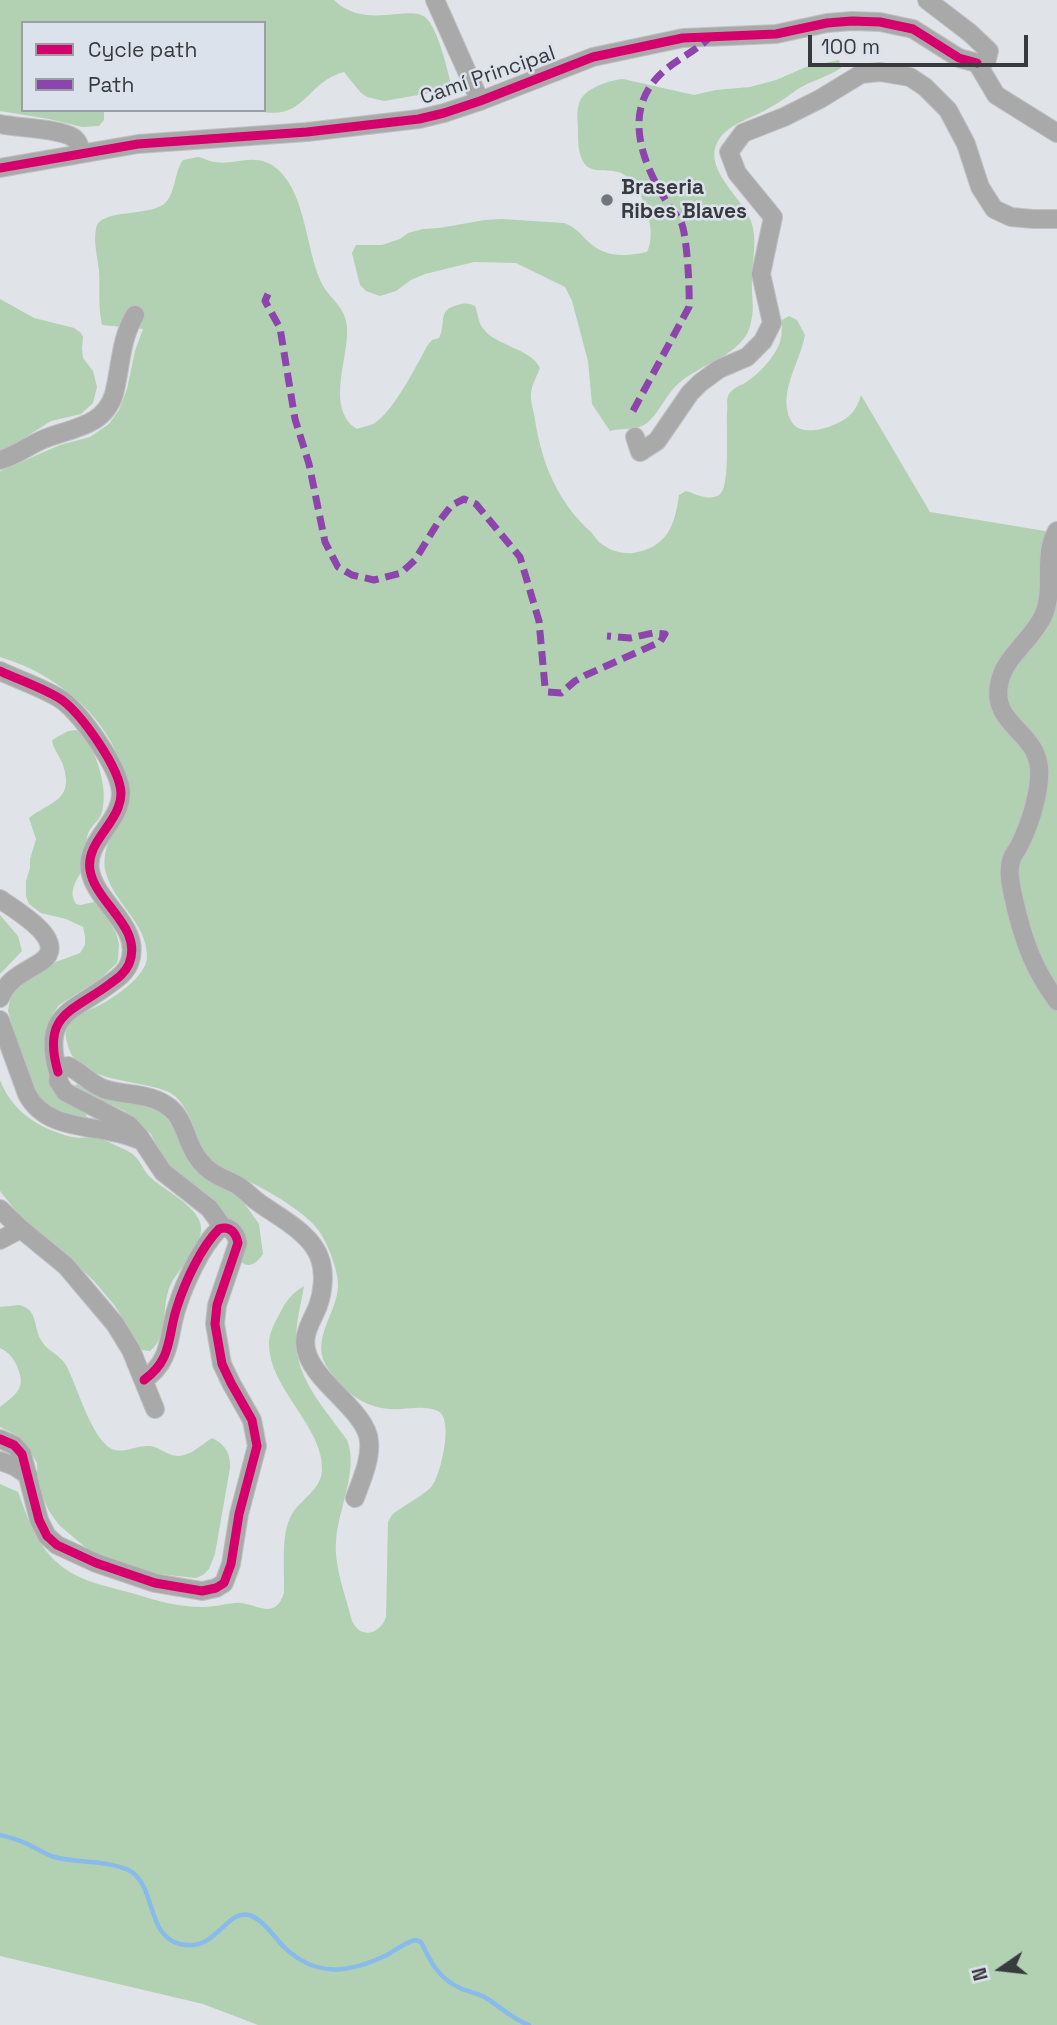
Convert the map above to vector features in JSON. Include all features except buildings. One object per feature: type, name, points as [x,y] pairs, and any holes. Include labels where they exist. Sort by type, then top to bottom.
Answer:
[{"type":"street","points":[[435,0],[480,101]]},
{"type":"street","points":[[927,0],[989,51],[987,59],[976,62],[996,96],[1057,133]]},
{"type":"street","name":"Camí Principal","points":[[0,168],[138,144],[307,132],[419,119],[480,101],[593,57],[654,44],[712,36],[776,34],[827,23],[880,22],[913,29],[959,58],[976,62]]},
{"type":"street","points":[[635,437],[640,452],[657,441],[690,393],[719,369],[747,357],[763,341],[772,323],[761,274],[773,217],[737,173],[729,152],[743,133],[820,99],[861,74],[880,72],[910,77],[925,87],[948,110],[966,144],[980,187],[994,209],[1010,217],[1057,219]]},
{"type":"street","points":[[0,124],[72,136],[81,153]]},
{"type":"street","points":[[0,460],[43,440],[88,424],[100,416],[111,400],[125,337],[135,315]]},
{"type":"street","points":[[1057,531],[1050,548],[1048,594],[1043,616],[1007,664],[1000,678],[998,691],[1003,713],[1030,742],[1037,758],[1037,792],[1027,827],[1012,858],[1011,883],[1023,938],[1042,978],[1057,1001]]},
{"type":"street","points":[[0,671],[47,691],[70,706],[95,737],[121,790],[115,816],[93,850],[90,863],[95,886],[124,925],[130,941],[130,960],[121,975],[74,1006],[59,1023],[54,1042],[58,1081],[65,1092],[129,1125],[144,1142],[163,1172],[209,1208],[223,1227],[234,1232],[238,1243],[217,1305],[216,1337],[226,1374],[252,1420],[257,1440],[256,1453],[239,1514],[231,1564],[224,1583],[202,1591],[167,1586],[124,1574],[63,1549],[43,1530],[22,1454],[0,1439]]},
{"type":"street","points":[[0,899],[32,921],[48,939],[50,948],[44,959],[12,980],[0,998]]},
{"type":"street","points":[[0,1020],[22,1082],[31,1102],[41,1113],[61,1122],[116,1131],[144,1142]]},
{"type":"street","points":[[58,1072],[68,1066],[97,1087],[150,1098],[170,1108],[178,1119],[193,1153],[203,1165],[243,1189],[303,1235],[317,1251],[321,1261],[323,1286],[306,1331],[306,1352],[318,1374],[356,1415],[368,1434],[368,1455],[355,1498]]},
{"type":"street","points":[[0,1209],[66,1266],[115,1324],[131,1350],[155,1409]]},
{"type":"street","points":[[144,1380],[157,1370],[165,1358],[185,1285],[212,1237],[223,1227]]},
{"type":"street","points":[[0,1240],[20,1229]]},
{"type":"street","points":[[0,1461],[28,1475]]},
{"type":"green space","points":[[0,0],[334,0],[359,14],[419,14],[426,18],[434,31],[442,49],[451,84],[447,90],[384,101],[361,93],[344,72],[321,84],[295,107],[272,113],[266,112],[266,21],[21,21],[21,112],[104,112],[104,120],[99,126],[82,127],[0,111]]},
{"type":"green space","points":[[839,60],[841,68],[803,86],[771,107],[735,125],[718,141],[714,152],[719,173],[747,212],[753,228],[753,312],[750,326],[745,337],[732,350],[678,384],[652,418],[642,426],[610,431],[592,404],[588,361],[572,301],[565,287],[516,263],[474,262],[425,274],[396,291],[380,296],[366,291],[360,285],[352,253],[356,245],[382,245],[423,229],[485,220],[564,223],[604,252],[625,255],[647,252],[650,222],[637,189],[623,174],[587,167],[579,152],[577,114],[585,94],[604,83],[623,79],[694,95],[750,87],[776,80],[806,67]]},
{"type":"green space","points":[[198,157],[221,163],[250,160],[264,162],[283,175],[292,188],[321,282],[346,320],[347,340],[340,396],[347,420],[357,429],[380,419],[403,388],[427,346],[432,340],[439,338],[447,310],[463,304],[475,306],[481,325],[488,333],[529,356],[540,368],[532,386],[531,400],[547,467],[570,509],[601,544],[610,549],[633,553],[654,546],[672,525],[679,495],[686,491],[709,498],[721,493],[727,467],[728,396],[756,375],[770,359],[780,342],[782,320],[789,316],[797,320],[805,335],[788,389],[787,410],[796,427],[811,430],[838,423],[853,412],[861,395],[930,512],[1057,533],[1057,2025],[258,2025],[203,2004],[0,1956],[0,1484],[18,1492],[34,1532],[45,1549],[60,1565],[77,1576],[177,1605],[203,1607],[242,1603],[263,1609],[275,1607],[284,1593],[284,1542],[288,1522],[318,1483],[322,1470],[314,1438],[277,1376],[269,1343],[284,1305],[304,1286],[296,1333],[297,1355],[314,1394],[347,1440],[350,1452],[351,1464],[336,1551],[352,1621],[365,1633],[375,1631],[386,1617],[388,1522],[392,1515],[432,1486],[439,1470],[446,1435],[443,1416],[438,1411],[425,1408],[389,1409],[368,1404],[351,1394],[329,1370],[323,1360],[322,1339],[336,1298],[338,1281],[330,1253],[316,1227],[280,1199],[213,1163],[202,1147],[185,1109],[172,1094],[86,1069],[73,1057],[66,1037],[66,1028],[71,1021],[106,1001],[136,979],[147,958],[142,934],[114,892],[105,869],[108,842],[128,805],[129,790],[112,744],[90,713],[48,679],[0,657],[0,471],[60,445],[90,437],[109,424],[119,410],[143,329],[102,325],[95,239],[98,223],[113,216],[164,204],[171,195],[183,160]]},
{"type":"green space","points":[[0,299],[34,318],[74,328],[81,333],[83,358],[93,371],[97,387],[93,403],[81,414],[51,421],[10,447],[0,450]]},
{"type":"green space","points":[[77,730],[95,757],[104,794],[101,815],[88,834],[85,862],[73,895],[76,904],[98,901],[116,933],[119,944],[116,964],[100,979],[59,1005],[52,1015],[49,1028],[74,1102],[86,1113],[87,1119],[62,1113],[43,1102],[28,1079],[8,1011],[10,998],[20,983],[53,963],[80,953],[85,945],[83,927],[66,919],[41,913],[29,904],[26,896],[26,881],[36,839],[29,818],[58,799],[66,786],[63,765],[52,740],[68,731]]},
{"type":"green space","points":[[0,915],[18,936],[22,951],[0,974]]},
{"type":"green space","points":[[0,1080],[12,1101],[28,1118],[60,1134],[75,1138],[98,1138],[132,1153],[154,1181],[181,1200],[196,1215],[200,1223],[199,1238],[168,1290],[163,1328],[156,1345],[150,1351],[142,1350],[115,1306],[94,1281],[55,1244],[32,1231],[0,1191]]},
{"type":"green space","points":[[75,1085],[135,1101],[162,1113],[210,1181],[235,1195],[259,1224],[263,1254],[258,1260],[246,1265],[240,1260],[229,1221],[220,1208],[211,1199],[176,1177],[151,1134],[125,1111],[76,1089]]},
{"type":"green space","points":[[19,1305],[30,1311],[43,1343],[66,1365],[91,1423],[104,1443],[112,1449],[152,1446],[181,1456],[212,1438],[226,1450],[230,1468],[215,1554],[209,1569],[203,1575],[196,1578],[148,1573],[92,1553],[59,1525],[49,1511],[38,1487],[37,1463],[33,1456],[18,1436],[0,1427],[0,1407],[19,1389],[21,1378],[13,1359],[0,1348],[0,1307]]},
{"type":"waterway","points":[[0,1835],[54,1857],[113,1865],[132,1872],[140,1880],[162,1932],[180,1944],[193,1945],[203,1942],[233,1918],[241,1915],[249,1915],[259,1920],[296,1957],[321,1968],[346,1969],[359,1966],[415,1940],[421,1942],[432,1963],[446,1980],[483,1996],[529,2025]]},
{"type":"marked path","points":[[633,411],[689,307],[688,263],[683,228],[645,159],[639,126],[640,110],[645,95],[661,73],[710,37]]},
{"type":"marked path","points":[[268,294],[265,301],[280,328],[295,419],[309,464],[325,542],[338,567],[352,575],[374,580],[401,573],[415,560],[452,505],[464,499],[476,504],[520,557],[539,621],[545,687],[548,692],[561,693],[586,675],[660,642],[665,634],[653,633],[630,638],[607,636]]},
{"type":"cycle path","points":[[0,168],[138,144],[307,132],[419,119],[480,101],[593,57],[683,38],[776,34],[827,23],[880,22],[913,29],[959,58],[977,63]]},
{"type":"cycle path","points":[[0,671],[48,692],[70,707],[89,729],[107,757],[119,782],[121,793],[114,816],[95,845],[90,870],[100,893],[125,927],[132,951],[129,964],[119,977],[73,1008],[57,1026],[54,1052],[58,1072]]},
{"type":"cycle path","points":[[0,1439],[14,1445],[22,1454],[39,1520],[47,1536],[57,1545],[96,1563],[155,1583],[202,1591],[216,1588],[224,1583],[231,1564],[239,1514],[257,1446],[252,1420],[222,1364],[215,1324],[217,1305],[238,1243],[229,1229],[219,1229],[200,1255],[180,1297],[165,1356],[144,1380]]},
{"type":"place","name":"Braseria Ribes Blaves","points":[[607,200]]}]
